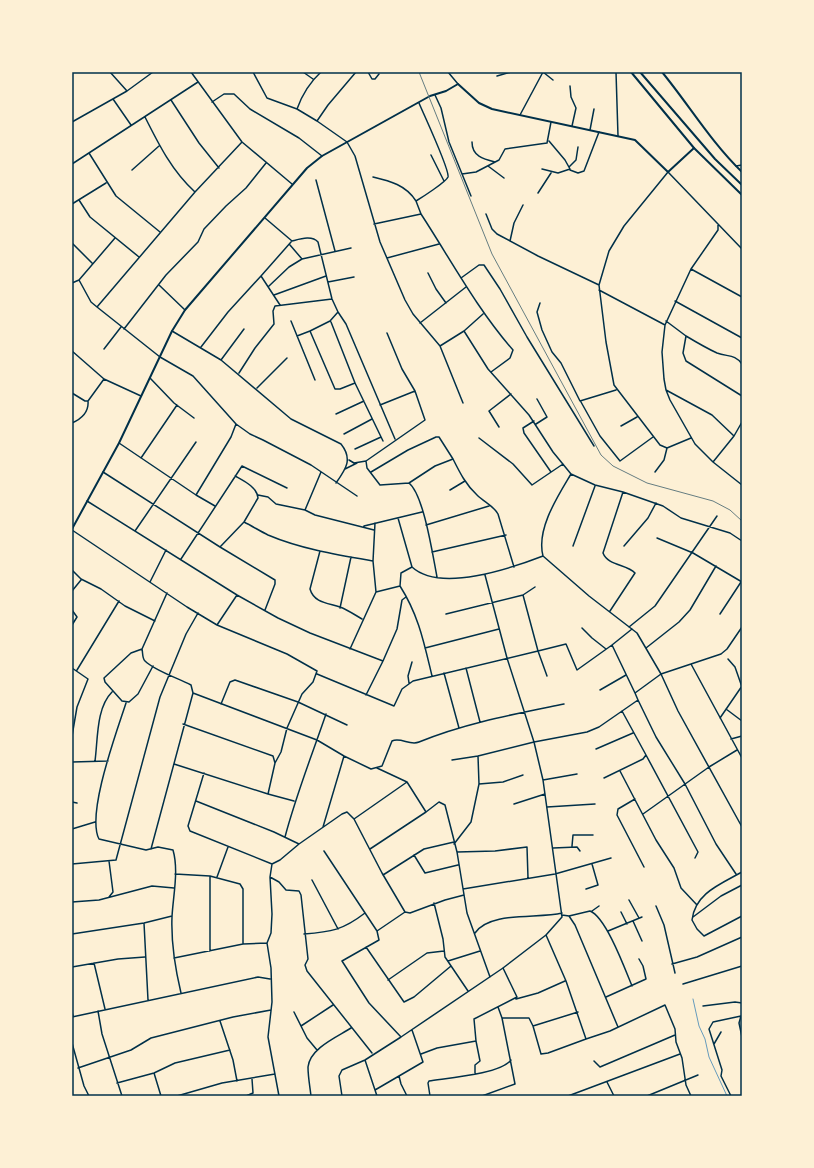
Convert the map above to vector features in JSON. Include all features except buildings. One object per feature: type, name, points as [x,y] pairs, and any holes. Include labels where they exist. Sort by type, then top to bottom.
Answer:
[{"type":"main road","points":[[631,72],[694,148],[742,195]]},
{"type":"main road","points":[[640,72],[715,158],[742,185]]},
{"type":"main road","points":[[662,72],[684,99],[703,127],[742,172]]},
{"type":"main road","points":[[72,529],[119,443],[172,331],[185,310],[292,184],[322,156],[418,103],[452,89],[458,84],[485,106],[635,140],[668,172],[694,148]]},
{"type":"street","points":[[110,72],[127,91]]},
{"type":"street","points":[[72,122],[127,91],[152,72]]},
{"type":"street","points":[[191,72],[242,142],[292,184]]},
{"type":"street","points":[[253,72],[267,98],[297,110],[317,121],[348,142],[355,156],[374,224],[405,300],[420,323],[440,346],[463,402]]},
{"type":"street","points":[[303,72],[313,79]]},
{"type":"street","points":[[297,110],[301,98],[313,79],[320,72]]},
{"type":"street","points":[[317,121],[328,105],[356,72]]},
{"type":"street","points":[[368,72],[372,79],[379,74]]},
{"type":"street","points":[[448,72],[458,84]]},
{"type":"street","points":[[497,76],[511,72]]},
{"type":"street","points":[[520,115],[543,72],[553,80]]},
{"type":"street","points":[[616,72],[618,136]]},
{"type":"street","points":[[72,164],[198,82]]},
{"type":"street","points":[[570,86],[571,97],[576,108],[572,126]]},
{"type":"street","points":[[212,102],[224,94],[234,94],[250,110],[299,138],[322,156]]},
{"type":"street","points":[[435,95],[441,108],[449,142],[471,196]]},
{"type":"street","points":[[113,99],[131,125]]},
{"type":"street","points":[[171,100],[199,143],[219,168]]},
{"type":"street","points":[[416,201],[444,181],[448,174],[445,162],[418,103]]},
{"type":"street","points":[[590,130],[594,109]]},
{"type":"street","points":[[145,116],[159,146],[183,180],[195,192]]},
{"type":"street","points":[[551,121],[549,141],[569,167],[569,170]]},
{"type":"street","points":[[542,169],[558,173],[569,170],[578,174],[584,171],[600,132]]},
{"type":"street","points":[[462,174],[476,172],[499,160],[505,149],[545,144],[549,141]]},
{"type":"street","points":[[97,307],[195,192],[242,142]]},
{"type":"street","points":[[472,142],[477,155],[495,162]]},
{"type":"street","points":[[132,170],[159,146]]},
{"type":"street","points":[[569,167],[576,160],[578,147]]},
{"type":"street","points":[[89,153],[106,183],[116,196],[161,232]]},
{"type":"street","points":[[431,155],[444,181]]},
{"type":"street","points":[[124,329],[166,275],[198,242],[204,229],[246,188],[266,163]]},
{"type":"street","points":[[736,166],[742,165]]},
{"type":"street","points":[[488,166],[504,178]]},
{"type":"street","points":[[538,193],[551,172]]},
{"type":"street","points":[[691,438],[667,448],[660,446],[616,390],[606,342],[599,285],[609,251],[624,226],[668,172],[742,249]]},
{"type":"street","points":[[373,177],[402,187],[410,193],[416,201],[421,214],[466,287],[513,350],[510,358],[491,372]]},
{"type":"street","points":[[316,180],[335,251]]},
{"type":"street","points":[[72,204],[106,183]]},
{"type":"street","points":[[79,200],[90,217],[139,257]]},
{"type":"street","points":[[510,241],[514,223],[522,205]]},
{"type":"street","points":[[374,224],[421,214]]},
{"type":"street","points":[[486,214],[494,232],[538,256],[599,285]]},
{"type":"street","points":[[264,217],[292,241]]},
{"type":"street","points":[[718,225],[718,230],[691,269],[666,321],[662,352],[666,390],[691,438],[698,449],[742,484]]},
{"type":"street","points":[[72,283],[79,280],[115,238]]},
{"type":"street","points":[[292,241],[308,238],[316,239],[322,254],[332,299],[346,324],[395,439]]},
{"type":"street","points":[[201,347],[228,312],[292,241]]},
{"type":"street","points":[[72,243],[92,263]]},
{"type":"street","points":[[387,258],[439,244]]},
{"type":"street","points":[[290,245],[302,259]]},
{"type":"street","points":[[269,286],[289,267],[302,259],[351,248]]},
{"type":"street","points":[[461,278],[479,265],[484,265],[500,289],[526,338],[570,405],[581,427],[594,446]]},
{"type":"street","points":[[691,269],[742,298]]},
{"type":"street","points":[[428,273],[436,289],[446,303]]},
{"type":"street","points":[[261,276],[269,286],[280,305]]},
{"type":"street","points":[[274,295],[326,276]]},
{"type":"street","points":[[328,282],[354,277]]},
{"type":"street","points":[[79,280],[91,302],[160,356],[193,376],[236,424],[253,436],[321,472],[357,496]]},
{"type":"street","points":[[158,285],[185,310]]},
{"type":"street","points":[[420,323],[466,287]]},
{"type":"street","points":[[599,290],[665,325]]},
{"type":"street","points":[[238,373],[274,324],[274,308],[280,305],[332,299]]},
{"type":"street","points":[[675,301],[742,338]]},
{"type":"street","points":[[540,303],[537,312],[542,330],[552,352],[561,363],[600,436],[620,461],[652,436]]},
{"type":"street","points":[[297,337],[330,321],[338,312]]},
{"type":"street","points":[[440,346],[464,331],[484,313]]},
{"type":"street","points":[[291,321],[315,380]]},
{"type":"street","points":[[330,321],[355,383],[382,441]]},
{"type":"street","points":[[666,321],[686,336],[720,354],[731,355],[738,358],[742,364]]},
{"type":"street","points":[[104,349],[121,327]]},
{"type":"street","points":[[221,360],[244,329]]},
{"type":"street","points":[[172,331],[221,360],[257,388],[291,419],[341,444],[349,460],[357,463]]},
{"type":"street","points":[[310,331],[336,389],[340,389],[355,383]]},
{"type":"street","points":[[464,331],[491,372],[534,421],[552,452],[572,474],[595,485],[623,492],[656,504],[668,509],[681,518],[730,533],[742,541]]},
{"type":"street","points":[[345,469],[357,463],[366,461],[387,447],[395,439],[425,420],[415,392],[402,369],[387,333]]},
{"type":"street","points":[[686,336],[683,353],[686,361],[742,396]]},
{"type":"street","points":[[72,351],[104,379],[141,396]]},
{"type":"street","points":[[257,388],[287,358]]},
{"type":"street","points":[[150,378],[177,405],[194,418]]},
{"type":"street","points":[[72,423],[80,420],[86,412],[88,408],[88,401],[104,379]]},
{"type":"street","points":[[580,401],[616,390]]},
{"type":"street","points":[[666,390],[712,415],[734,436]]},
{"type":"street","points":[[380,405],[415,392]]},
{"type":"street","points":[[72,393],[85,402],[88,401]]},
{"type":"street","points":[[499,428],[489,412],[511,394]]},
{"type":"street","points":[[536,424],[547,416],[537,399]]},
{"type":"street","points":[[336,414],[364,401]]},
{"type":"street","points":[[141,458],[177,405]]},
{"type":"street","points":[[621,426],[636,417]]},
{"type":"street","points":[[344,434],[372,419]]},
{"type":"street","points":[[534,421],[523,428],[524,433],[551,472]]},
{"type":"street","points":[[713,462],[734,436],[742,422]]},
{"type":"street","points":[[196,495],[231,437],[236,424]]},
{"type":"street","points":[[355,449],[381,437]]},
{"type":"street","points":[[370,472],[408,450],[436,437],[440,437],[465,482],[477,495],[495,508],[506,535],[514,567]]},
{"type":"street","points":[[479,438],[513,464],[532,485],[563,464]]},
{"type":"street","points":[[135,530],[196,442]]},
{"type":"street","points":[[119,443],[172,477],[196,495],[216,506]]},
{"type":"street","points":[[655,472],[664,460],[667,448]]},
{"type":"street","points":[[366,461],[370,472],[380,485],[408,483],[435,466],[453,459]]},
{"type":"street","points":[[336,483],[349,460]]},
{"type":"street","points":[[180,559],[240,468],[244,466],[287,488]]},
{"type":"street","points":[[103,472],[196,533],[275,580],[275,584],[265,610]]},
{"type":"street","points":[[304,510],[321,472]]},
{"type":"street","points":[[572,474],[545,525],[541,547],[543,556],[589,596],[632,629],[646,648],[661,674],[678,711],[742,827]]},
{"type":"street","points":[[235,476],[248,484],[258,495],[268,497],[276,504],[304,510],[316,516],[374,530]]},
{"type":"street","points":[[450,490],[465,482]]},
{"type":"street","points":[[408,483],[414,487],[426,525],[437,578]]},
{"type":"street","points":[[573,546],[595,485]]},
{"type":"street","points":[[610,611],[635,573],[630,569],[610,562],[605,558],[603,553],[623,492]]},
{"type":"street","points":[[220,547],[244,522],[258,495]]},
{"type":"street","points":[[87,501],[237,595],[278,618],[310,633],[383,661]]},
{"type":"street","points":[[624,546],[638,532],[651,514],[656,504]]},
{"type":"street","points":[[426,525],[490,505]]},
{"type":"street","points":[[362,526],[422,512]]},
{"type":"street","points":[[629,627],[655,606],[693,553],[717,516]]},
{"type":"street","points":[[398,518],[412,567],[419,572],[437,578],[486,575],[514,567],[543,556]]},
{"type":"street","points":[[244,522],[269,535],[294,544],[373,561]]},
{"type":"street","points":[[350,649],[362,619],[376,592],[373,561],[374,530],[376,523]]},
{"type":"street","points":[[72,529],[217,626],[287,654],[317,671],[317,674],[394,706],[402,689],[409,683],[444,673],[538,651],[563,643],[566,644],[577,670],[632,629]]},
{"type":"street","points":[[432,552],[506,535]]},
{"type":"street","points":[[656,538],[693,553],[742,582],[720,614]]},
{"type":"street","points":[[150,582],[166,550]]},
{"type":"street","points":[[320,550],[310,589],[311,594],[316,599],[340,608],[362,619]]},
{"type":"street","points":[[340,608],[351,557]]},
{"type":"street","points":[[646,648],[679,622],[690,610],[716,566]]},
{"type":"street","points":[[412,567],[401,573],[400,586],[420,625],[432,676]]},
{"type":"street","points":[[72,570],[81,579],[155,621]]},
{"type":"street","points":[[342,1096],[340,1072],[345,1068],[365,1060],[503,968],[546,935],[562,914],[543,780],[534,742],[507,658],[486,575]]},
{"type":"street","points":[[72,591],[81,579]]},
{"type":"street","points":[[376,592],[400,586]]},
{"type":"street","points":[[446,614],[493,604],[523,595],[536,588]]},
{"type":"street","points":[[151,849],[193,693],[191,684],[144,661],[142,649],[167,593]]},
{"type":"street","points":[[217,626],[237,595]]},
{"type":"street","points":[[523,595],[538,651],[547,676]]},
{"type":"street","points":[[366,695],[397,629],[402,600],[406,596]]},
{"type":"street","points":[[77,670],[119,601]]},
{"type":"street","points":[[72,610],[77,617],[72,625]]},
{"type":"street","points":[[72,864],[116,860],[160,696],[186,634],[198,613]]},
{"type":"street","points":[[635,693],[661,674],[720,654],[730,645],[742,627]]},
{"type":"street","points":[[582,628],[592,638],[606,648]]},
{"type":"street","points":[[425,648],[499,629]]},
{"type":"street","points":[[612,645],[656,737],[684,784],[716,844],[736,874]]},
{"type":"street","points":[[126,703],[122,701],[104,682],[104,678],[132,652],[142,649]]},
{"type":"street","points":[[720,718],[742,686],[735,668],[728,660]]},
{"type":"street","points":[[409,683],[408,671],[412,662]]},
{"type":"street","points":[[691,664],[742,758]]},
{"type":"street","points":[[153,666],[138,694],[133,700],[126,703],[108,761],[96,811],[96,822],[99,839],[151,849],[158,847],[173,850],[175,874],[172,916],[174,958],[181,993]]},
{"type":"street","points":[[72,668],[88,679],[77,707],[72,736]]},
{"type":"street","points":[[466,668],[480,723]]},
{"type":"street","points":[[444,673],[458,728]]},
{"type":"street","points":[[268,794],[275,764],[281,752],[287,728],[298,702],[317,674]]},
{"type":"street","points":[[600,690],[626,674]]},
{"type":"street","points":[[221,704],[230,682],[235,680],[298,702],[347,725]]},
{"type":"street","points":[[95,760],[101,712],[106,698],[112,691]]},
{"type":"street","points":[[193,693],[317,740],[344,756],[371,769],[382,766],[392,741],[399,739],[418,743],[458,728],[564,704]]},
{"type":"street","points":[[452,760],[478,756],[534,742],[587,732],[599,727],[638,700]]},
{"type":"street","points":[[726,709],[742,721]]},
{"type":"street","points":[[622,711],[698,852],[694,858]]},
{"type":"street","points":[[285,837],[295,801],[307,772],[326,714]]},
{"type":"street","points":[[184,724],[273,756],[275,764]]},
{"type":"street","points":[[596,749],[633,733]]},
{"type":"street","points":[[731,739],[742,736]]},
{"type":"street","points":[[643,814],[684,784],[738,750]]},
{"type":"street","points":[[604,778],[643,759],[646,755]]},
{"type":"street","points":[[323,827],[344,756]]},
{"type":"street","points":[[384,875],[414,855],[430,847],[454,843],[471,822],[479,784],[478,756]]},
{"type":"street","points":[[72,762],[95,760],[108,761]]},
{"type":"street","points":[[174,764],[268,794],[295,801]]},
{"type":"street","points":[[377,768],[407,782],[426,812]]},
{"type":"street","points":[[620,771],[674,868],[683,892],[697,905]]},
{"type":"street","points":[[204,773],[188,826],[190,831],[272,864],[280,860],[323,827],[347,812],[354,820],[406,912]]},
{"type":"street","points":[[543,780],[577,774]]},
{"type":"street","points":[[479,784],[495,783],[523,775]]},
{"type":"street","points":[[354,820],[407,782]]},
{"type":"street","points":[[514,804],[545,794]]},
{"type":"street","points":[[635,799],[618,809],[617,815],[644,867]]},
{"type":"street","points":[[196,801],[299,844]]},
{"type":"street","points":[[72,802],[77,803]]},
{"type":"street","points":[[370,849],[440,802],[445,805],[457,852],[467,913],[490,976]]},
{"type":"street","points":[[547,807],[595,804]]},
{"type":"street","points":[[72,829],[96,822]]},
{"type":"street","points":[[572,846],[573,835],[593,835]]},
{"type":"street","points":[[552,848],[577,846],[580,851]]},
{"type":"street","points":[[216,877],[228,847]]},
{"type":"street","points":[[457,852],[495,851],[527,847],[528,879]]},
{"type":"street","points":[[324,851],[378,932],[379,940],[343,959],[342,963],[369,1003],[401,1037]]},
{"type":"street","points":[[414,855],[425,873],[458,865]]},
{"type":"street","points":[[463,889],[556,874],[611,858]]},
{"type":"street","points":[[109,861],[113,892],[110,897]]},
{"type":"street","points":[[272,864],[270,877],[272,914],[271,933],[267,943],[271,968],[271,1010],[268,1037],[279,1096]]},
{"type":"street","points":[[586,889],[598,885],[592,864]]},
{"type":"street","points":[[742,872],[736,874],[705,894],[697,905],[693,917],[694,924],[704,936],[742,916]]},
{"type":"street","points":[[175,874],[216,877],[238,883],[243,886],[244,944]]},
{"type":"street","points":[[210,876],[210,951]]},
{"type":"street","points":[[270,877],[279,882],[286,890],[299,891],[301,895],[304,934],[308,959],[305,965],[307,971],[373,1054]]},
{"type":"street","points":[[312,880],[338,929]]},
{"type":"street","points":[[693,917],[720,896],[742,885]]},
{"type":"street","points":[[72,902],[110,897],[152,886],[174,888]]},
{"type":"street","points":[[113,892],[118,895]]},
{"type":"street","points":[[378,932],[406,912],[410,913],[434,903],[464,895]]},
{"type":"street","points":[[608,930],[626,924],[640,917],[628,900]]},
{"type":"street","points":[[434,903],[444,951],[448,961],[468,991]]},
{"type":"street","points":[[475,933],[482,925],[500,920],[562,914],[569,916],[592,911],[599,906]]},
{"type":"street","points":[[656,906],[664,925],[675,973]]},
{"type":"street","points":[[592,911],[608,930],[632,986]]},
{"type":"street","points":[[621,912],[626,924]]},
{"type":"street","points":[[304,934],[328,933],[338,929],[365,913]]},
{"type":"street","points":[[72,934],[144,923],[172,916]]},
{"type":"street","points":[[569,916],[575,925],[618,1027]]},
{"type":"street","points":[[633,921],[642,941]]},
{"type":"street","points":[[144,923],[148,1000]]},
{"type":"street","points":[[546,935],[578,1012],[586,1039]]},
{"type":"street","points":[[672,964],[697,957],[742,937]]},
{"type":"street","points":[[174,958],[244,944],[267,943]]},
{"type":"street","points":[[366,947],[402,1001],[406,1002],[451,966]]},
{"type":"street","points":[[388,980],[427,953],[444,951]]},
{"type":"street","points":[[448,961],[480,951]]},
{"type":"street","points":[[72,967],[145,957]]},
{"type":"street","points":[[606,997],[632,986],[646,978],[643,966],[639,959]]},
{"type":"street","points":[[94,963],[105,1009]]},
{"type":"street","points":[[683,984],[742,966]]},
{"type":"street","points":[[503,968],[517,995],[516,998]]},
{"type":"street","points":[[72,1012],[72,1016],[258,977],[270,979]]},
{"type":"street","points":[[475,1074],[475,1066],[480,1061],[474,1019],[516,998],[538,993],[566,981]]},
{"type":"street","points":[[703,1006],[735,1002],[742,1003]]},
{"type":"street","points":[[301,1026],[334,1005]]},
{"type":"street","points":[[502,1018],[528,1018],[533,1026],[541,1054],[548,1053],[618,1027],[665,1005],[675,1029],[675,1036],[691,1096]]},
{"type":"street","points":[[482,1096],[515,1084],[502,1018],[498,1007]]},
{"type":"street","points":[[78,1068],[131,1050],[147,1039],[271,1010]]},
{"type":"street","points":[[98,1011],[109,1058],[122,1096]]},
{"type":"street","points":[[294,1012],[307,1038],[317,1050]]},
{"type":"street","points":[[533,1026],[578,1012]]},
{"type":"street","points":[[742,1016],[739,1023],[742,1037]]},
{"type":"street","points":[[731,1096],[721,1076],[722,1070],[710,1034],[710,1025],[716,1021],[742,1016]]},
{"type":"street","points":[[220,1021],[230,1050],[237,1080]]},
{"type":"street","points":[[311,1096],[308,1067],[312,1056],[317,1050],[351,1028]]},
{"type":"street","points":[[375,1090],[423,1062],[412,1030]]},
{"type":"street","points":[[714,1044],[721,1032]]},
{"type":"street","points":[[594,1061],[600,1067],[675,1036]]},
{"type":"street","points":[[421,1054],[437,1048],[476,1041]]},
{"type":"street","points":[[72,1043],[73,1053],[89,1096]]},
{"type":"street","points":[[117,1083],[154,1073],[175,1064],[230,1050]]},
{"type":"street","points":[[568,1096],[680,1054]]},
{"type":"street","points":[[365,1060],[377,1096]]},
{"type":"street","points":[[430,1096],[429,1081],[482,1074],[507,1066],[511,1060]]},
{"type":"street","points":[[154,1073],[162,1096]]},
{"type":"street","points":[[176,1096],[222,1083],[275,1074]]},
{"type":"street","points":[[647,1096],[698,1075]]},
{"type":"street","points":[[399,1076],[407,1096]]},
{"type":"street","points":[[246,1096],[253,1093],[252,1079]]},
{"type":"street","points":[[607,1081],[614,1096]]},
{"type":"waterway","points":[[693,999],[699,1026],[705,1039],[709,1057],[727,1096]]},
{"type":"railway","points":[[419,72],[492,254],[601,455],[613,466],[647,483],[713,501],[730,510],[742,521]]}]
